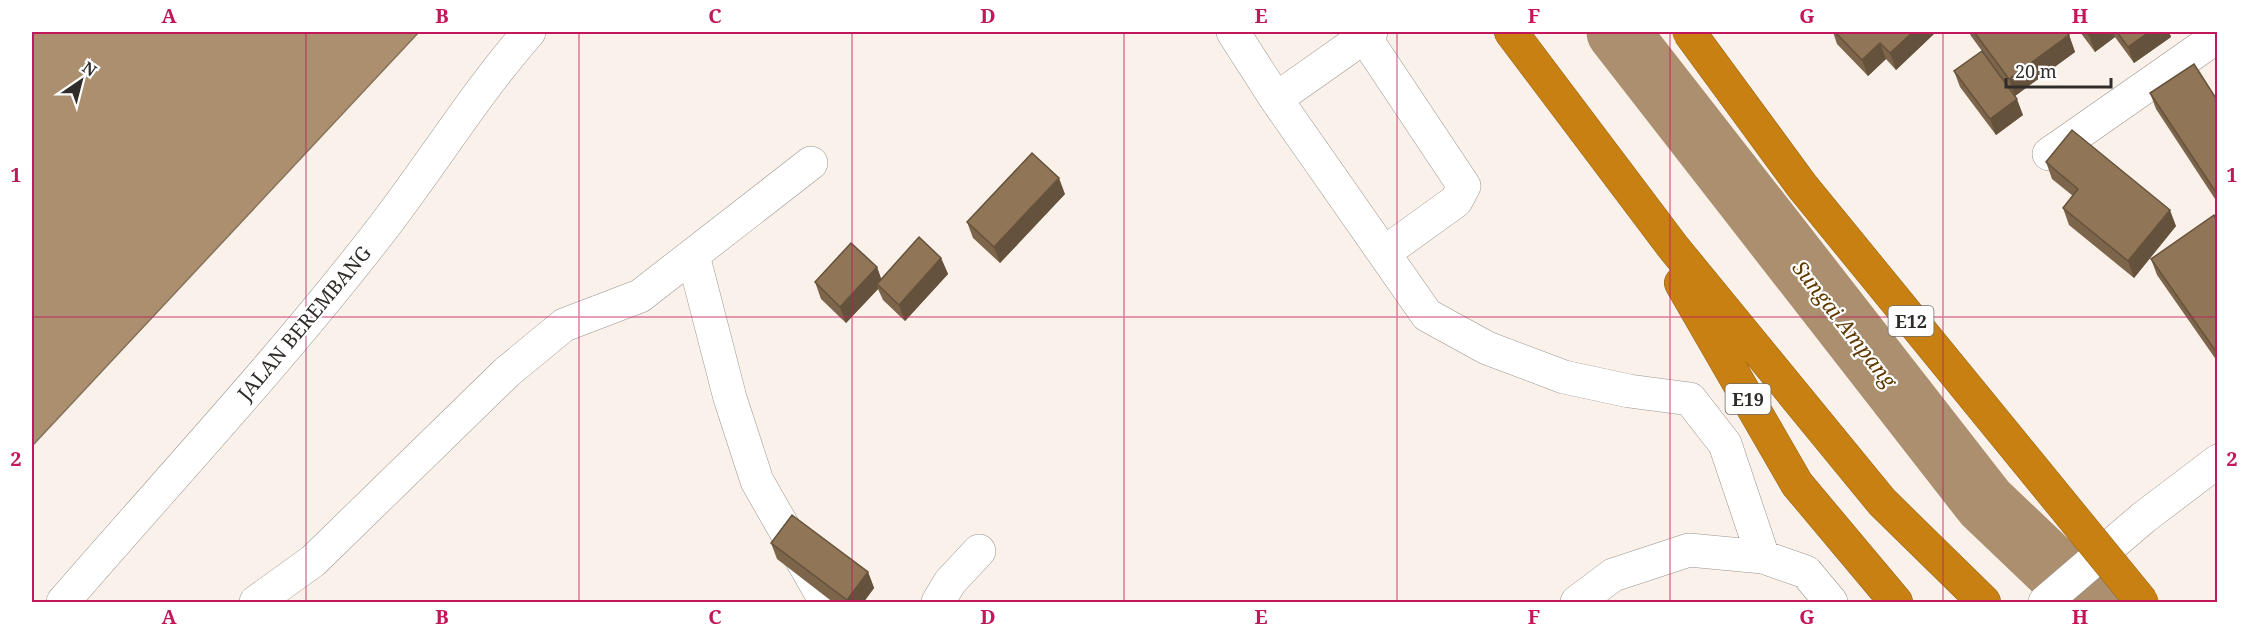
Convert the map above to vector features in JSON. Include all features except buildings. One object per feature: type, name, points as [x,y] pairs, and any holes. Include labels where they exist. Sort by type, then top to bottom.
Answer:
[{"type":"highway","points":[[1511,32],[1680,256],[1882,502],[1984,603]]},
{"type":"highway","name":"E12","points":[[1689,32],[1802,186],[2142,603]]},
{"type":"highway","name":"E19","points":[[1622,180],[1797,484],[1896,603]]},
{"type":"street","name":"JALAN BEREMBANG","points":[[63,603],[254,383],[372,242],[501,64],[529,32]]},
{"type":"street","points":[[1233,32],[1276,99],[1427,315],[1487,348],[1564,377],[1629,391],[1690,399],[1725,444],[1763,557]]},
{"type":"street","points":[[1276,99],[1368,34],[1464,186],[1456,201],[1384,253]]},
{"type":"street","points":[[2049,154],[2217,36]]},
{"type":"street","points":[[256,603],[313,561],[507,372],[564,325],[640,296],[812,163]]},
{"type":"street","points":[[693,255],[730,398],[757,481],[826,603]]},
{"type":"street","points":[[2045,603],[2143,518],[2217,461]]},
{"type":"street","points":[[1577,603],[1613,575],[1689,550],[1763,557],[1806,572],[1831,603]]},
{"type":"street","points":[[938,603],[950,582],[979,551]]},
{"type":"shaded area","points":[[32,32],[419,32],[32,446]]},
{"type":"waterway","name":"Sungai Ampang","points":[[1618,32],[1985,503],[2089,602]]}]
